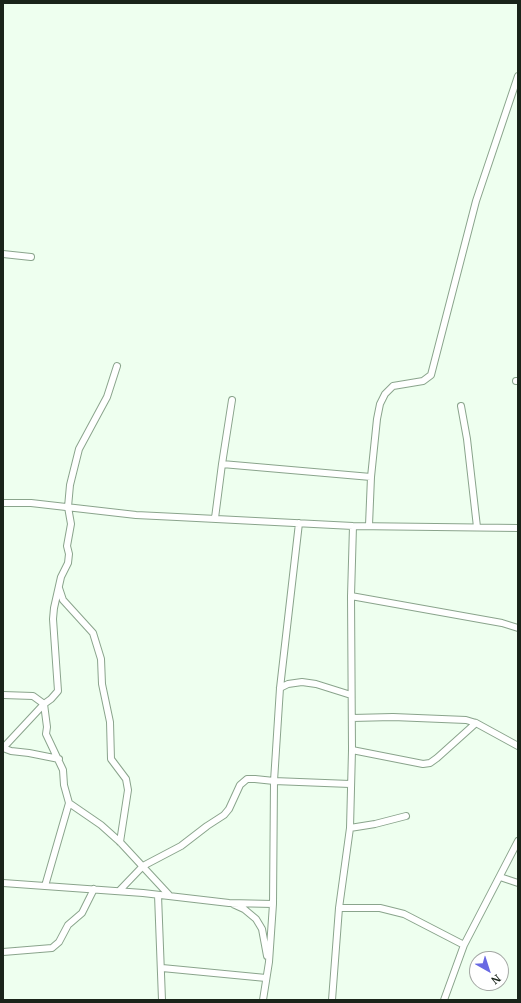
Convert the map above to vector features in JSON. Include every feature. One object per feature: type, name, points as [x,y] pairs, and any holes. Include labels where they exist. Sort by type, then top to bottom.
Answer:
[{"type":"street","points":[[369,526],[371,477],[380,404],[385,394],[393,386],[423,381],[431,375],[476,201],[518,76]]},
{"type":"street","points":[[3,254],[30,257]]},
{"type":"street","points":[[59,759],[11,751],[3,748],[58,691],[54,619],[61,576],[68,563],[67,540],[71,524],[68,507],[70,484],[79,449],[107,397],[118,366]]},
{"type":"street","points":[[215,518],[232,400]]},
{"type":"street","points":[[461,406],[467,439],[477,527]]},
{"type":"street","points":[[222,464],[371,477]]},
{"type":"street","points":[[3,502],[31,503],[136,515],[353,526],[518,528]]},
{"type":"street","points":[[263,1000],[273,904],[274,781],[280,688],[299,523]]},
{"type":"street","points":[[332,1000],[339,908],[350,828],[352,750],[351,596],[353,526]]},
{"type":"street","points":[[59,587],[64,600],[93,633],[100,659],[102,684],[110,722],[111,758],[126,779],[128,790],[123,814],[120,842]]},
{"type":"street","points":[[351,596],[502,623],[518,628]]},
{"type":"street","points":[[280,688],[288,684],[302,682],[316,684],[352,695]]},
{"type":"street","points":[[3,695],[33,696],[44,704],[46,734],[63,770],[64,785],[68,803],[45,886]]},
{"type":"street","points":[[352,718],[393,717],[466,720],[476,723],[518,746]]},
{"type":"street","points":[[352,750],[423,764],[430,763],[476,723]]},
{"type":"street","points":[[119,891],[143,866],[181,846],[224,815],[229,809],[240,785],[247,780],[255,779],[350,784]]},
{"type":"street","points":[[68,803],[101,825],[120,842],[170,896]]},
{"type":"street","points":[[350,828],[375,824],[406,816]]},
{"type":"street","points":[[444,1000],[464,945],[518,841]]},
{"type":"street","points":[[500,876],[518,883]]},
{"type":"street","points":[[3,883],[119,891],[229,903],[273,904]]},
{"type":"street","points":[[3,952],[52,948],[59,942],[68,925],[82,913],[94,889]]},
{"type":"street","points":[[158,895],[162,968],[162,1000]]},
{"type":"street","points":[[229,903],[244,909],[256,919],[262,929],[268,962]]},
{"type":"street","points":[[339,908],[380,908],[404,914],[464,945]]},
{"type":"street","points":[[162,968],[266,978]]}]
